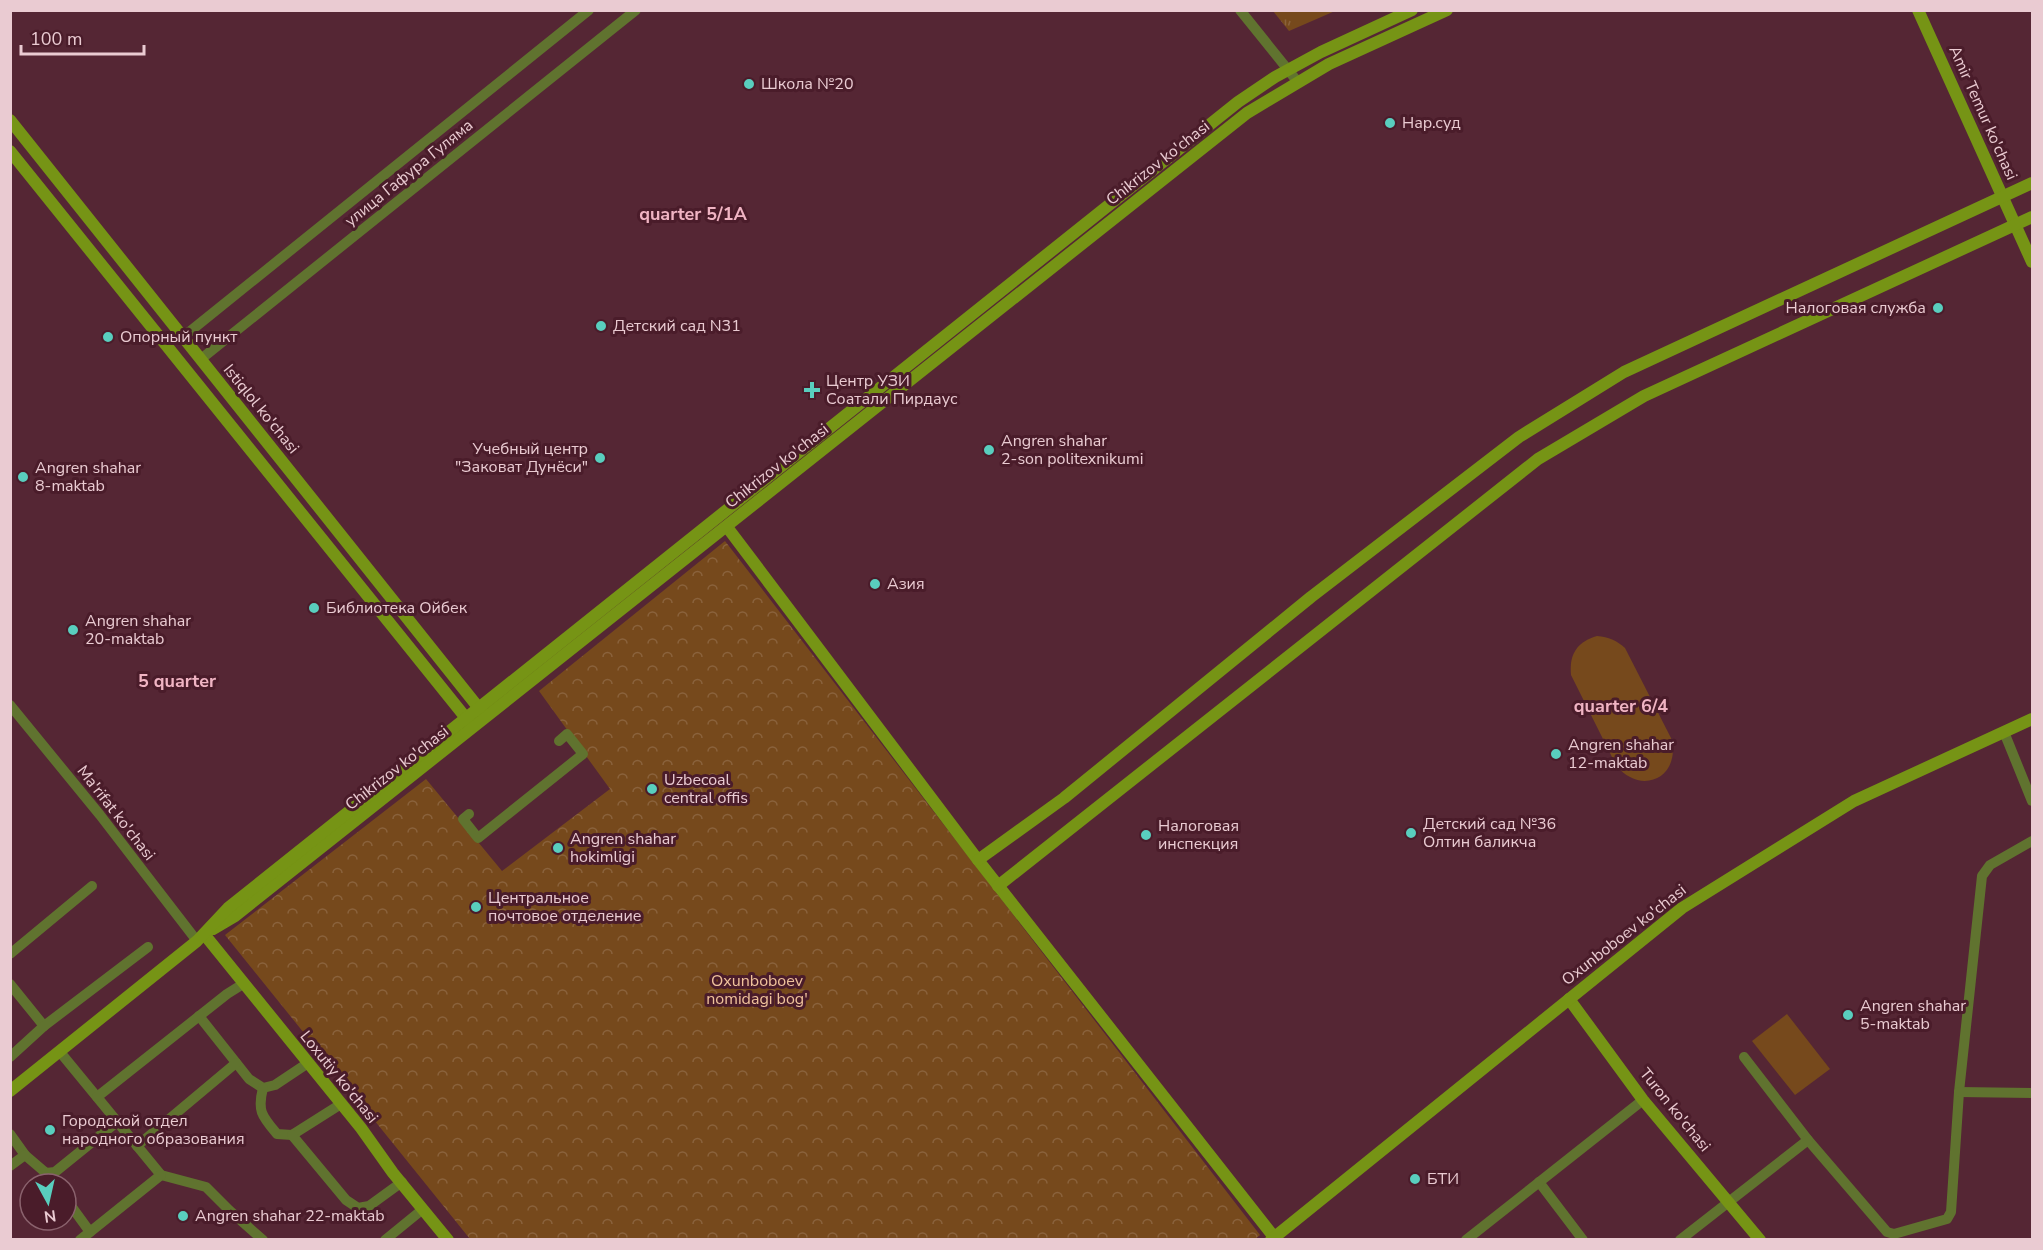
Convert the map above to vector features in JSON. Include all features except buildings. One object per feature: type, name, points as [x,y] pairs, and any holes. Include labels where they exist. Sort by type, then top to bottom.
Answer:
[{"type":"main road","name":"Chikrizov ko'chasi","points":[[201,938],[228,908],[1238,102],[1321,52],[1412,10]]},
{"type":"main road","name":"Chikrizov ko'chasi","points":[[10,1091],[201,938],[235,916],[474,728],[1247,113],[1297,81],[1329,64],[1447,10]]},
{"type":"main road","name":"Amir Temur ko'chasi","points":[[1918,10],[2032,262]]},
{"type":"main road","name":"Istiqlol ko'chasi","points":[[10,120],[486,718]]},
{"type":"main road","name":"Istiqlol ko'chasi","points":[[10,151],[474,728]]},
{"type":"main road","points":[[978,860],[1064,798],[1311,597],[1519,437],[1624,372],[2032,183]]},
{"type":"main road","points":[[998,886],[1539,459],[1644,396],[2032,217]]},
{"type":"main road","points":[[136,308],[151,297]]},
{"type":"main road","points":[[727,527],[978,860],[1274,1239]]},
{"type":"main road","points":[[512,680],[520,691]]},
{"type":"main road","name":"Oxunboboev ko'chasi","points":[[1274,1239],[1682,908],[1854,801],[2032,719]]},
{"type":"main road","name":"Loxutiy ko'chasi","points":[[201,938],[243,984],[308,1063],[448,1239]]},
{"type":"main road","name":"Turon ko'chasi","points":[[1569,999],[1643,1100],[1760,1239]]},
{"type":"street","points":[[183,337],[589,10]]},
{"type":"street","name":"улица Гафура Гуляма","points":[[201,359],[636,10]]},
{"type":"street","points":[[1240,10],[1297,81]]},
{"type":"street","name":"Ma'rifat ko'chasi","points":[[10,705],[201,938]]},
{"type":"street","points":[[2004,732],[2032,801]]},
{"type":"street","points":[[469,814],[463,819],[478,838],[583,754],[567,734],[559,741]]},
{"type":"street","points":[[1744,1058],[1808,1140],[1887,1232],[1894,1234],[1947,1219],[1951,1212],[1959,1092],[1982,876],[1990,865],[2032,841]]},
{"type":"street","points":[[10,954],[92,886]]},
{"type":"street","points":[[10,1057],[44,1026],[148,947]]},
{"type":"street","points":[[10,984],[44,1026]]},
{"type":"street","points":[[97,1097],[243,984]]},
{"type":"street","points":[[199,1016],[249,1079],[263,1088],[274,1085],[308,1063]]},
{"type":"street","points":[[60,1052],[161,1175],[206,1186],[229,1210],[263,1239]]},
{"type":"street","points":[[137,1146],[236,1063]]},
{"type":"street","points":[[263,1088],[259,1104],[266,1120],[277,1134],[292,1134],[341,1104]]},
{"type":"street","points":[[1959,1092],[2032,1093]]},
{"type":"street","points":[[1466,1239],[1643,1100]]},
{"type":"street","points":[[56,1172],[118,1121]]},
{"type":"street","points":[[10,1134],[25,1155],[45,1172]]},
{"type":"street","points":[[292,1134],[346,1200],[357,1208],[369,1206],[402,1182]]},
{"type":"street","points":[[1680,1239],[1808,1140]]},
{"type":"street","points":[[10,1166],[25,1155]]},
{"type":"street","points":[[80,1239],[161,1175]]},
{"type":"street","points":[[1539,1182],[1583,1239]]},
{"type":"street","points":[[385,1239],[423,1209]]},
{"type":"street","points":[[78,1216],[90,1232]]},
{"type":"green space","points":[[1273,11],[1335,11],[1289,31]]},
{"type":"green space","name":"Oxunboboev nomidagi bog'","points":[[725,541],[1260,1235],[1254,1240],[470,1239],[225,935],[426,779],[502,871],[610,789],[539,691]]},
{"type":"green space","points":[[1597,636],[1612,639],[1625,648],[1671,738],[1673,752],[1671,763],[1657,778],[1647,781],[1637,780],[1626,775],[1616,765],[1571,675],[1571,661],[1579,645]]},
{"type":"green space","points":[[1787,1014],[1830,1069],[1795,1095],[1752,1041]]},
{"type":"place","name":"Школа №20","points":[[749,84]]},
{"type":"place","name":"Нар.суд","points":[[1390,123]]},
{"type":"place","name":"Налоговая служба","points":[[1938,308]]},
{"type":"place","name":"Детский сад N31","points":[[601,326]]},
{"type":"place","name":"Опорный пункт","points":[[108,337]]},
{"type":"place","name":"Центр УЗИ Соатали Пирдаус","points":[[812,390]]},
{"type":"place","name":"Angren shahar 2-son politexnikumi","points":[[989,450]]},
{"type":"place","name":"Учебный центр \"Заковат Дунёси\"","points":[[600,458]]},
{"type":"place","name":"Angren shahar 8-maktab","points":[[23,477]]},
{"type":"place","name":"Азия","points":[[875,584]]},
{"type":"place","name":"Библиотека Ойбек","points":[[314,608]]},
{"type":"place","name":"Angren shahar 20-maktab","points":[[73,630]]},
{"type":"place","name":"Angren shahar 12-maktab","points":[[1556,754]]},
{"type":"place","name":"Uzbecoal central offis","points":[[652,789]]},
{"type":"place","name":"Детский сад №36 Олтин баликча","points":[[1411,833]]},
{"type":"place","name":"Налоговая инспекция","points":[[1146,835]]},
{"type":"place","name":"Angren shahar hokimligi","points":[[558,848]]},
{"type":"place","name":"Центральное почтовое отделение","points":[[476,907]]},
{"type":"place","name":"Angren shahar 5-maktab","points":[[1848,1015]]},
{"type":"place","name":"Городской отдел народного образования","points":[[50,1130]]},
{"type":"place","name":"БТИ","points":[[1415,1179]]},
{"type":"place","name":"Angren shahar 22-maktab","points":[[183,1216]]},
{"type":"district","name":"quarter 5/1A","points":[[693,214]]},
{"type":"district","name":"5 quarter","points":[[177,681]]},
{"type":"district","name":"quarter 6/4","points":[[1621,706]]}]
